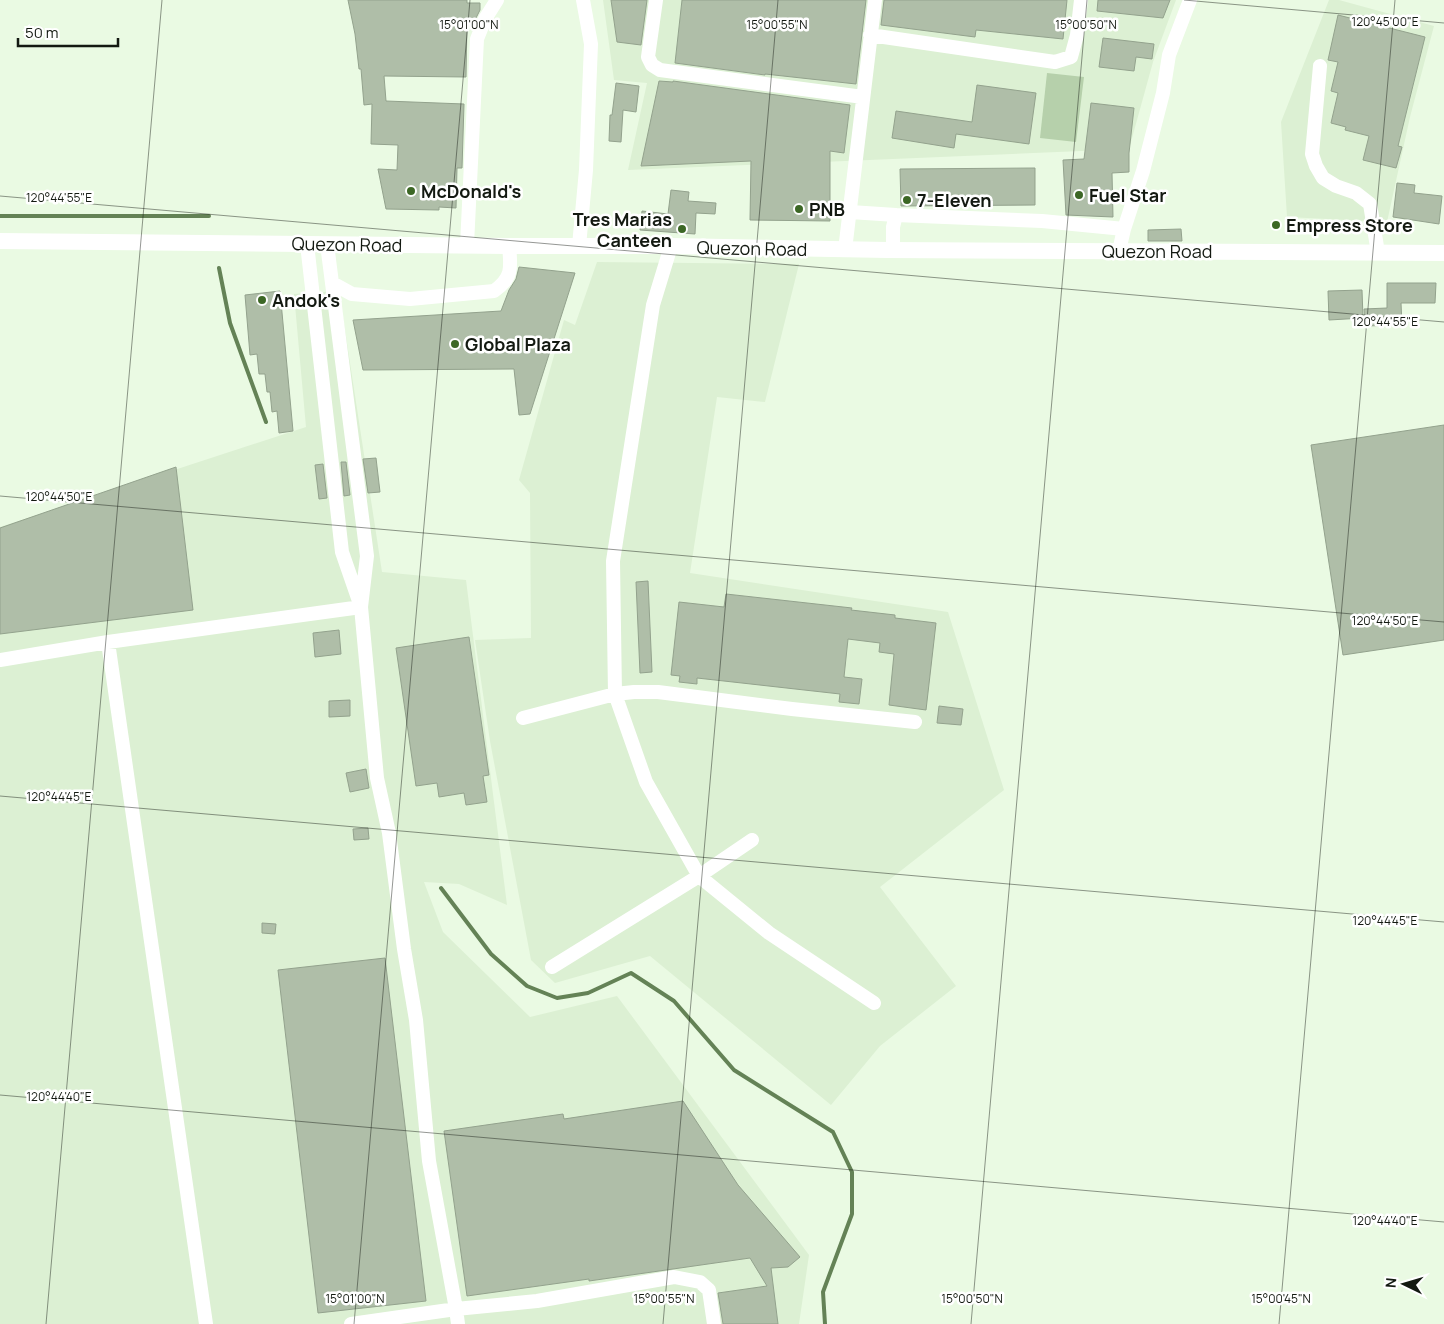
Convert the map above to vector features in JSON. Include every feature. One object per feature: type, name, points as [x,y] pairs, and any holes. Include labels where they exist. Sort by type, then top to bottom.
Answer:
[{"type":"main road","name":"Quezon Road","points":[[0,241],[1444,254]]},
{"type":"street","points":[[467,245],[478,39],[485,19],[497,0]]},
{"type":"street","points":[[580,246],[586,170],[591,44],[583,0]]},
{"type":"street","points":[[656,0],[648,57],[652,66],[660,70],[863,97]]},
{"type":"street","points":[[845,250],[874,0]]},
{"type":"street","points":[[870,35],[1055,62],[1071,56],[1077,35],[1081,0]]},
{"type":"street","points":[[1119,251],[1124,229],[1143,171],[1163,93],[1169,55],[1190,0]]},
{"type":"street","points":[[1320,66],[1312,154],[1323,178],[1336,186],[1356,193],[1370,204],[1378,253]]},
{"type":"street","points":[[850,212],[1042,221],[1124,229]]},
{"type":"street","points":[[893,250],[893,227],[896,215]]},
{"type":"street","points":[[307,244],[342,552],[361,607]]},
{"type":"street","points":[[327,244],[367,556],[361,607],[377,778],[389,833],[404,950],[416,1020],[430,1161],[458,1324]]},
{"type":"street","points":[[332,283],[352,294],[410,299],[494,291],[504,284],[511,267],[509,246]]},
{"type":"street","points":[[671,246],[653,305],[613,560],[615,694],[646,782],[699,876],[769,933],[874,1003]]},
{"type":"street","points":[[0,660],[108,642],[361,607]]},
{"type":"street","points":[[108,642],[206,1324]]},
{"type":"street","points":[[523,718],[615,694],[658,692],[915,722]]},
{"type":"street","points":[[552,967],[699,876],[752,840]]},
{"type":"street","points":[[351,1324],[456,1309],[537,1302],[674,1277],[700,1282],[709,1290],[714,1324]]},
{"type":"shaded area","points":[[603,0],[1176,0],[1153,62],[1129,149],[628,170],[647,83],[614,80]]},
{"type":"shaded area","points":[[1329,0],[1339,0],[1434,26],[1410,117],[1387,222],[1287,217],[1281,122]]},
{"type":"shaded area","points":[[1047,73],[1084,77],[1076,142],[1040,138]]},
{"type":"shaded area","points":[[597,262],[799,264],[765,402],[717,397],[690,573],[948,612],[1004,790],[880,887],[956,986],[880,1046],[831,1105],[650,956],[555,983],[531,960],[490,741],[475,640],[531,638],[530,493],[519,480],[564,320],[575,325]]},
{"type":"shaded area","points":[[339,291],[382,572],[466,580],[507,905],[459,884],[424,882],[443,932],[530,1017],[617,996],[809,1255],[799,1324],[0,1324],[0,527],[306,427],[294,294]]},
{"type":"building","points":[[348,0],[467,0],[467,3],[480,3],[480,10],[475,20],[467,20],[466,77],[384,76],[386,101],[464,104],[462,168],[457,168],[456,208],[439,207],[439,210],[386,209],[378,169],[397,170],[398,145],[371,144],[372,104],[364,105],[361,69],[359,69],[355,34]]},
{"type":"building","points":[[611,0],[647,0],[641,45],[617,42]]},
{"type":"building","points":[[682,0],[866,0],[856,84],[765,75],[675,63]]},
{"type":"building","points":[[884,0],[1067,0],[1063,39],[976,30],[975,37],[881,25]]},
{"type":"building","points":[[1098,0],[1170,0],[1163,18],[1097,11]]},
{"type":"building","points":[[1338,15],[1425,37],[1398,146],[1402,147],[1396,168],[1363,160],[1369,136],[1345,130],[1346,127],[1331,123],[1338,93],[1331,91],[1338,62],[1328,60]]},
{"type":"building","points":[[1103,38],[1154,44],[1152,59],[1136,57],[1134,71],[1099,67]]},
{"type":"building","points":[[659,81],[673,81],[850,105],[844,153],[830,151],[830,221],[750,220],[751,161],[641,166]]},
{"type":"building","points":[[616,83],[639,86],[636,112],[623,110],[621,142],[609,141],[610,115],[612,115]]},
{"type":"building","points":[[977,85],[1036,93],[1029,144],[956,134],[954,148],[892,138],[896,111],[972,122]]},
{"type":"building","points":[[1091,103],[1134,108],[1129,172],[1112,173],[1113,217],[1066,215],[1063,160],[1084,159]]},
{"type":"building","points":[[1035,168],[1035,205],[901,206],[900,169]]},
{"type":"building","points":[[1397,183],[1415,185],[1414,193],[1442,196],[1439,224],[1393,217]]},
{"type":"building","points":[[671,190],[689,192],[688,201],[716,203],[715,214],[696,213],[695,234],[640,230],[642,211],[668,214]]},
{"type":"building","points":[[1181,229],[1182,241],[1148,241],[1148,230]]},
{"type":"building","name":"Global Plaza","points":[[519,267],[575,273],[530,414],[519,415],[514,369],[363,370],[353,320],[501,311],[509,290],[516,279]]},
{"type":"building","points":[[1387,283],[1436,283],[1435,303],[1401,303],[1402,325],[1365,326],[1364,309],[1387,308]]},
{"type":"building","points":[[1362,290],[1363,318],[1329,320],[1328,291]]},
{"type":"building","points":[[280,291],[293,431],[279,433],[277,411],[272,412],[270,392],[267,392],[265,374],[259,374],[257,354],[250,355],[245,295]]},
{"type":"building","points":[[1444,425],[1444,640],[1343,655],[1311,445]]},
{"type":"building","points":[[376,458],[380,492],[368,493],[363,459]]},
{"type":"building","points":[[341,462],[346,462],[350,495],[344,496]]},
{"type":"building","points":[[323,464],[327,498],[319,499],[315,465]]},
{"type":"building","points":[[176,467],[193,610],[0,634],[0,528]]},
{"type":"building","points":[[648,581],[652,672],[640,673],[636,582]]},
{"type":"building","points":[[726,594],[852,608],[851,610],[895,615],[895,618],[936,623],[926,710],[889,705],[894,654],[879,652],[880,643],[848,639],[844,677],[862,679],[859,704],[839,702],[840,694],[697,678],[697,684],[679,682],[680,676],[671,675],[679,602],[724,607]]},
{"type":"building","points":[[339,630],[341,654],[315,657],[313,633]]},
{"type":"building","points":[[469,637],[489,775],[483,776],[487,802],[466,805],[464,793],[439,797],[437,783],[416,786],[396,648]]},
{"type":"building","points":[[350,700],[350,716],[329,717],[329,701]]},
{"type":"building","points":[[939,706],[963,709],[961,725],[937,723]]},
{"type":"building","points":[[366,769],[369,788],[350,792],[346,773]]},
{"type":"building","points":[[368,828],[369,839],[354,840],[353,829]]},
{"type":"building","points":[[262,923],[276,924],[275,934],[262,933]]},
{"type":"building","points":[[385,958],[426,1301],[318,1313],[278,970]]},
{"type":"building","points":[[683,1101],[738,1185],[800,1257],[788,1267],[771,1268],[778,1324],[723,1324],[718,1293],[767,1286],[750,1258],[467,1296],[444,1131],[563,1114],[564,1119]]},
{"type":"waterway","points":[[0,216],[209,216]]},
{"type":"waterway","points":[[219,268],[230,323],[266,422]]},
{"type":"waterway","points":[[441,888],[491,954],[527,986],[557,998],[588,993],[631,973],[674,1001],[734,1070],[833,1132],[852,1172],[852,1214],[823,1292],[825,1324]]},
{"type":"place","name":"McDonald's","points":[[411,191]]},
{"type":"place","name":"Fuel Star","points":[[1079,195]]},
{"type":"place","name":"7-Eleven","points":[[907,200]]},
{"type":"place","name":"PNB","points":[[799,209]]},
{"type":"place","name":"Empress Store","points":[[1276,225]]},
{"type":"place","name":"Tres Marias Canteen","points":[[682,229]]},
{"type":"place","name":"Andok's","points":[[262,300]]},
{"type":"place","name":"Global Plaza","points":[[455,344]]}]
